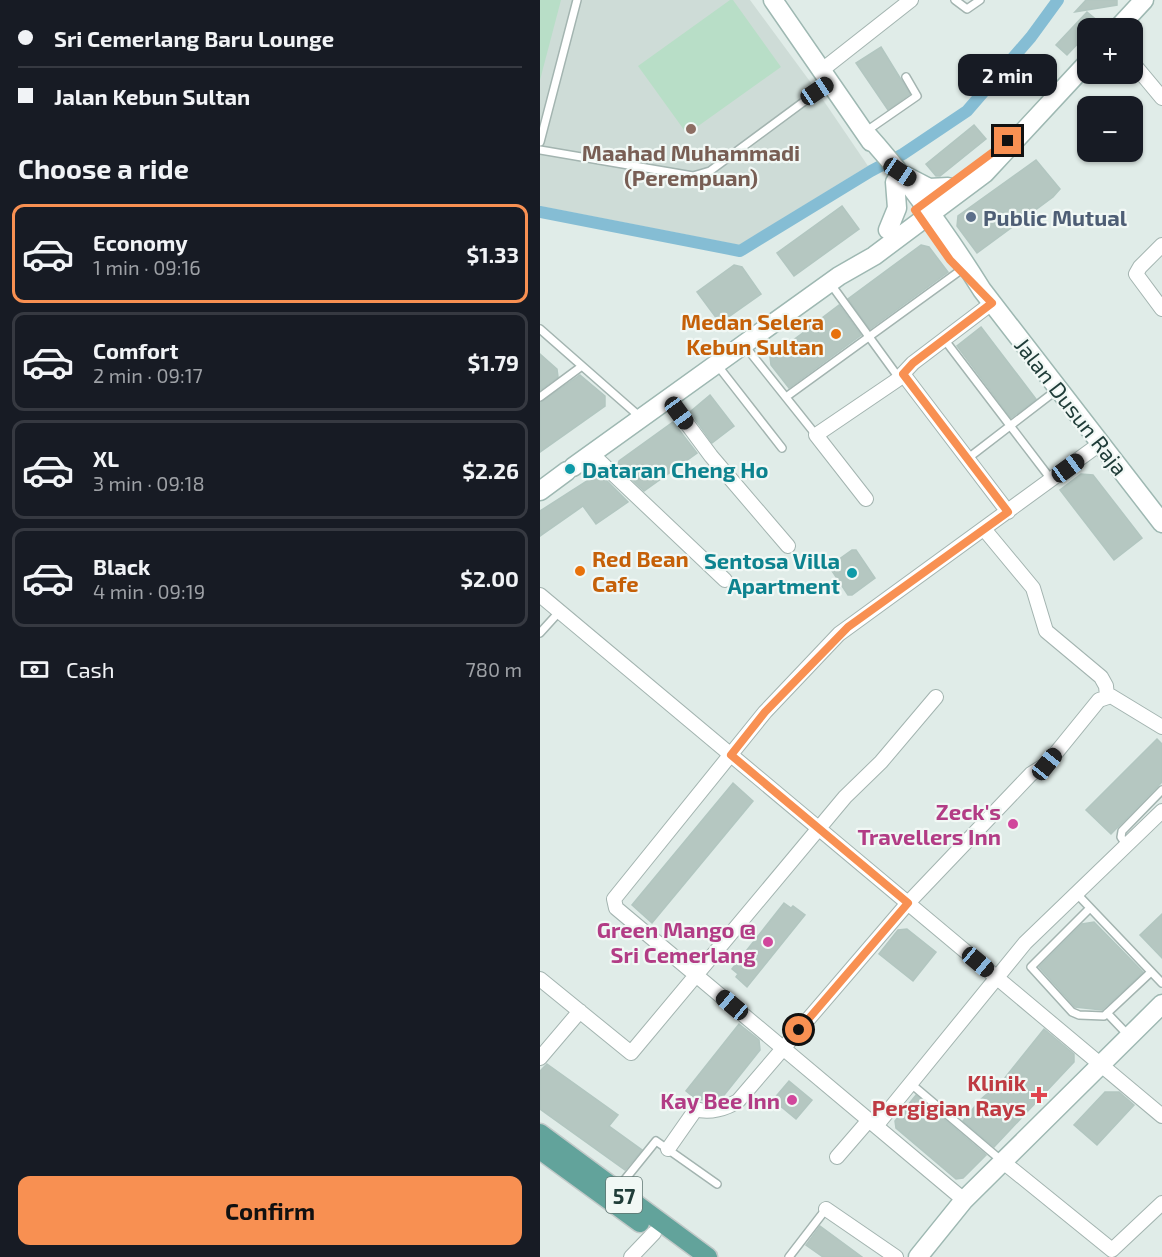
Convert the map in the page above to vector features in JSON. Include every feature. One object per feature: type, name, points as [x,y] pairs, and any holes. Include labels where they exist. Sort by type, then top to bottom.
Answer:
[{"type":"main road","points":[[773,0],[923,212]]},
{"type":"main road","points":[[1127,18],[1144,0]]},
{"type":"main road","points":[[834,279],[869,244],[888,230],[923,212],[985,173],[1077,74]]},
{"type":"main road","points":[[540,491],[834,279],[874,256],[948,187],[1021,133]]},
{"type":"main road","points":[[896,174],[925,187],[948,187]]},
{"type":"main road","points":[[888,230],[897,208],[896,174]]},
{"type":"main road","name":"Jalan Dusun Raja","points":[[923,212],[950,260],[987,296]]},
{"type":"main road","name":"Jalan Dusun Raja","points":[[923,212],[1162,522]]},
{"type":"main road","points":[[918,1257],[964,1200],[1162,1004]]},
{"type":"main road","name":"57","points":[[540,1133],[708,1257]]},
{"type":"main road","name":"57","points":[[540,1150],[687,1257]]},
{"type":"street","points":[[827,76],[911,0]]},
{"type":"street","points":[[1143,75],[1162,98]]},
{"type":"street","points":[[1162,244],[1136,274],[1162,309]]},
{"type":"street","points":[[866,499],[816,435],[901,376],[944,339],[987,296]]},
{"type":"street","points":[[901,376],[1008,512]]},
{"type":"street","points":[[668,398],[711,456],[788,546]]},
{"type":"street","points":[[964,1200],[616,908],[613,902],[615,896],[765,712],[848,627],[1101,443]]},
{"type":"street","points":[[592,454],[725,580]]},
{"type":"street","points":[[984,530],[1033,588],[1046,631],[1101,676],[1106,686],[1107,696]]},
{"type":"street","points":[[540,595],[1162,1116]]},
{"type":"street","points":[[1107,696],[1162,727]]},
{"type":"street","points":[[668,1149],[696,1110],[704,1112],[726,1108],[738,1101],[908,903],[1031,774],[1047,764],[1099,700],[1107,696]]},
{"type":"street","points":[[540,979],[631,1053],[698,976],[818,828],[845,797],[881,762],[936,697]]},
{"type":"street","points":[[837,1157],[910,1083],[1025,943],[1162,811]]},
{"type":"street","points":[[540,1058],[580,1011]]},
{"type":"street","points":[[1002,1161],[1108,1254],[1162,1203]]},
{"type":"street","points":[[826,1209],[896,1257]]},
{"type":"street","points":[[632,1257],[654,1233]]},
{"type":"lane","points":[[540,142],[577,0]]},
{"type":"lane","points":[[955,0],[967,9],[980,0]]},
{"type":"lane","points":[[540,150],[693,176],[701,175],[710,171],[827,76]]},
{"type":"lane","points":[[865,132],[917,96],[906,77]]},
{"type":"lane","points":[[786,397],[961,270]]},
{"type":"lane","points":[[834,279],[869,337],[901,376]]},
{"type":"lane","points":[[540,329],[641,418]]},
{"type":"lane","points":[[944,339],[1047,474]]},
{"type":"lane","points":[[744,344],[816,435]]},
{"type":"lane","points":[[716,364],[782,448]]},
{"type":"lane","points":[[540,397],[582,366]]},
{"type":"lane","points":[[967,459],[1059,389]]},
{"type":"lane","points":[[540,633],[560,611]]},
{"type":"lane","points":[[1127,846],[1121,837],[1122,831],[1162,790]]},
{"type":"lane","points":[[1077,894],[1162,983]]},
{"type":"lane","points":[[1090,908],[1031,967],[1075,1014],[1100,1016],[1107,1013],[1151,972]]},
{"type":"lane","points":[[1107,1013],[1129,1036]]},
{"type":"lane","points":[[910,1083],[1002,1161]]},
{"type":"lane","points":[[617,1190],[653,1142],[657,1141],[717,1184]]},
{"type":"lane","points":[[789,1257],[826,1209]]},
{"type":"shaded area","name":"Maahad Muhammadi (Perempuan)","points":[[540,0],[750,0],[817,91],[868,166],[739,245],[540,206]]},
{"type":"green space","points":[[540,0],[561,0],[540,80]]},
{"type":"green space","points":[[733,0],[781,67],[687,134],[638,66]]},
{"type":"building","points":[[1086,0],[1117,0],[1117,5],[1075,12]]},
{"type":"building","points":[[1087,12],[1094,18],[1081,18]]},
{"type":"building","points":[[1077,23],[1077,45],[1067,55],[1056,45]]},
{"type":"building","points":[[881,47],[910,94],[888,110],[856,63]]},
{"type":"building","points":[[974,125],[986,139],[940,176],[936,176],[926,164]]},
{"type":"building","points":[[1036,160],[1060,189],[1053,197],[977,253],[957,226],[958,216]]},
{"type":"building","points":[[842,206],[859,229],[794,276],[777,253]]},
{"type":"building","points":[[921,245],[929,247],[948,272],[870,329],[848,299]]},
{"type":"building","points":[[734,265],[742,267],[761,294],[720,323],[697,292]]},
{"type":"building","points":[[839,305],[861,335],[789,388],[771,365],[770,357],[804,332],[802,329],[808,324],[810,327]]},
{"type":"building","points":[[981,327],[1036,399],[1011,418],[957,346]]},
{"type":"building","points":[[540,354],[557,369],[558,377],[540,390]]},
{"type":"building","points":[[580,375],[605,396],[605,406],[540,452],[540,403]]},
{"type":"building","points":[[710,395],[734,426],[712,443],[690,412]]},
{"type":"building","points":[[673,422],[697,453],[644,491],[618,466],[619,461]]},
{"type":"building","points":[[1081,474],[1093,475],[1142,538],[1114,560],[1060,490]]},
{"type":"building","points":[[593,477],[604,478],[628,502],[596,524],[583,506],[540,536],[540,511]]},
{"type":"building","name":"Sentosa Villa Apartment","points":[[852,550],[856,550],[875,578],[852,595],[848,595],[830,568]]},
{"type":"building","points":[[1157,739],[1162,744],[1162,782],[1111,834],[1086,810]]},
{"type":"building","points":[[733,783],[753,801],[652,923],[632,905]]},
{"type":"building","name":"Green Mango @ Sri Cemerlang","points":[[784,903],[791,908],[793,906],[805,915],[747,987],[736,977],[738,974],[732,969]]},
{"type":"building","points":[[1162,914],[1162,958],[1140,935]]},
{"type":"building","points":[[1094,922],[1143,972],[1102,1010],[1075,1007],[1039,967],[1082,924]]},
{"type":"building","points":[[907,929],[936,952],[913,981],[879,954],[898,930]]},
{"type":"building","points":[[739,1024],[759,1040],[760,1050],[721,1099],[697,1100],[686,1091]]},
{"type":"building","points":[[1044,1029],[1074,1054],[1074,1062],[994,1147],[963,1121],[980,1100],[1004,1079]]},
{"type":"building","points":[[547,1064],[618,1115],[609,1126],[642,1150],[625,1170],[540,1109],[540,1071]]},
{"type":"building","name":"Kay Bee Inn","points":[[789,1081],[812,1100],[796,1119],[773,1100]]},
{"type":"building","points":[[1105,1092],[1119,1092],[1134,1105],[1097,1145],[1074,1125]]},
{"type":"building","points":[[916,1095],[986,1155],[963,1178],[956,1179],[896,1128],[895,1121]]},
{"type":"building","points":[[820,1226],[862,1257],[823,1257],[806,1245]]},
{"type":"waterway","points":[[540,212],[740,251],[903,154],[967,111],[1031,37],[1058,0]]},
{"type":"place","name":"Maahad Muhammadi (Perempuan)","points":[[691,129]]},
{"type":"place","name":"Public Mutual","points":[[971,217]]},
{"type":"place","name":"Medan Selera Kebun Sultan","points":[[836,334]]},
{"type":"place","name":"Dataran Cheng Ho","points":[[570,469]]},
{"type":"place","name":"Red Bean Cafe","points":[[580,571]]},
{"type":"place","name":"Sentosa Villa Apartment","points":[[852,573]]},
{"type":"place","name":"Zeck's Travellers Inn","points":[[1013,824]]},
{"type":"place","name":"Green Mango @ Sri Cemerlang","points":[[768,942]]},
{"type":"place","name":"Klinik Pergigian Rays","points":[[1039,1095]]},
{"type":"place","name":"Kay Bee Inn","points":[[792,1100]]},
{"type":"route","points":[[799,1030],[908,903],[731,755],[765,712],[840,634],[1008,512],[903,374],[913,363],[992,303],[982,290],[950,260],[915,210],[1008,141]]}]
